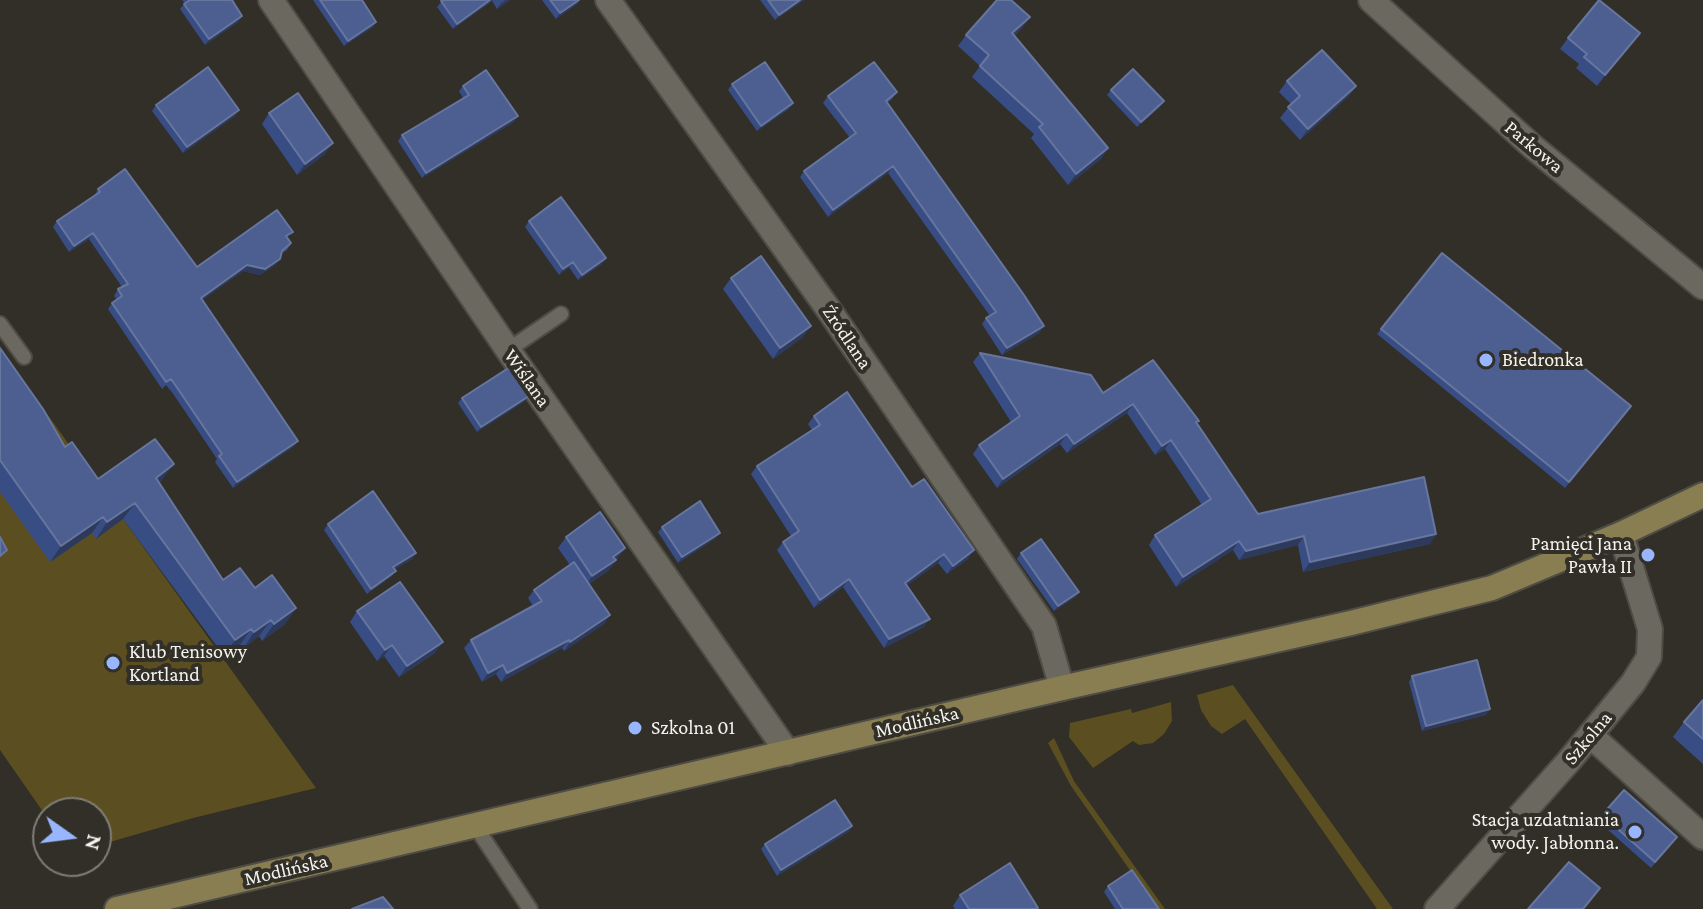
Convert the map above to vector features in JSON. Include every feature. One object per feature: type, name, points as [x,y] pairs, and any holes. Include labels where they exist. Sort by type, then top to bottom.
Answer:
[{"type":"main road","name":"Modlińska","points":[[117,909],[1336,627],[1492,588],[1621,534],[1703,495]]},
{"type":"street","name":"Wiślana","points":[[271,0],[508,350],[788,753]]},
{"type":"street","name":"Źródlana","points":[[608,0],[829,310],[1044,626],[1062,688]]},
{"type":"street","name":"Parkowa","points":[[1371,0],[1533,147],[1703,287]]},
{"type":"street","name":"Szkolna","points":[[1437,909],[1590,735],[1633,683],[1649,657],[1650,629],[1621,534]]},
{"type":"street","points":[[1590,735],[1703,837]]},
{"type":"lane","points":[[508,350],[561,314]]},
{"type":"lane","points":[[0,324],[24,357]]},
{"type":"lane","points":[[474,824],[530,909]]},
{"type":"shaded area","name":"Klub Tenisowy Kortland","points":[[0,349],[316,788],[112,841],[112,797],[33,797],[0,750]]},
{"type":"shaded area","points":[[1233,685],[1393,909],[1377,909],[1245,719],[1222,734],[1211,726],[1201,710],[1197,695]]},
{"type":"shaded area","points":[[1171,702],[1172,721],[1164,734],[1153,743],[1139,745],[1133,741],[1093,768],[1069,737],[1070,723],[1131,709],[1132,713]]},
{"type":"shaded area","points":[[1054,738],[1074,781],[1165,909],[1157,909],[1071,786],[1048,743]]},
{"type":"building","points":[[190,0],[232,0],[242,16],[209,39],[184,4]]},
{"type":"building","points":[[320,0],[362,0],[376,22],[348,41]]},
{"type":"building","points":[[443,0],[490,0],[457,24]]},
{"type":"building","points":[[550,0],[579,0],[560,13]]},
{"type":"building","points":[[768,0],[800,0],[779,15]]},
{"type":"building","points":[[997,0],[1011,0],[1030,17],[1012,33],[1108,148],[1076,174],[1039,127],[1043,124],[980,66],[989,55],[966,35]]},
{"type":"building","points":[[1599,0],[1640,33],[1605,75],[1568,38]]},
{"type":"building","points":[[1322,50],[1356,86],[1308,129],[1288,107],[1300,96],[1287,81]]},
{"type":"building","points":[[765,62],[793,103],[761,126],[732,84]]},
{"type":"building","points":[[874,62],[897,92],[886,101],[1044,326],[1007,348],[986,318],[996,312],[893,166],[833,210],[804,171],[856,133],[828,96]]},
{"type":"building","points":[[208,67],[239,110],[187,147],[156,105]]},
{"type":"building","points":[[1133,69],[1164,101],[1141,122],[1111,90]]},
{"type":"building","points":[[486,70],[518,116],[426,173],[402,135],[469,95],[463,86]]},
{"type":"building","points":[[298,93],[333,143],[305,164],[269,113]]},
{"type":"building","points":[[125,169],[197,267],[277,210],[293,232],[286,236],[291,243],[282,251],[280,259],[265,269],[247,265],[201,298],[298,441],[237,482],[178,389],[171,379],[166,382],[112,303],[122,296],[118,289],[128,284],[93,233],[74,246],[57,221],[100,192],[98,189]]},
{"type":"building","points":[[561,197],[606,258],[582,275],[573,262],[563,269],[529,221]]},
{"type":"building","name":"Biedronka","points":[[1442,253],[1631,406],[1569,482],[1381,329]]},
{"type":"building","points":[[761,256],[811,326],[780,348],[731,278]]},
{"type":"building","points":[[0,348],[43,409],[65,447],[72,442],[98,479],[155,439],[174,464],[156,478],[223,580],[240,568],[255,588],[272,575],[296,608],[274,624],[271,620],[235,640],[135,503],[107,522],[103,517],[61,546],[0,460]]},
{"type":"building","points":[[980,353],[1091,375],[1103,393],[1153,360],[1199,421],[1196,422],[1258,514],[1424,477],[1436,534],[1310,562],[1304,536],[1246,551],[1239,541],[1183,577],[1155,535],[1211,499],[1171,440],[1162,446],[1133,404],[1074,444],[1067,434],[1003,479],[979,445],[1020,416]]},
{"type":"building","points":[[510,367],[529,396],[481,427],[462,398]]},
{"type":"building","points":[[847,392],[912,487],[924,479],[974,550],[953,566],[944,554],[905,583],[930,619],[889,639],[849,579],[820,600],[783,542],[799,531],[757,466],[820,425],[814,416]]},
{"type":"building","points":[[373,491],[416,553],[393,567],[396,571],[371,589],[328,524]]},
{"type":"building","points":[[700,501],[720,533],[682,557],[662,527]]},
{"type":"building","points":[[600,512],[625,548],[613,557],[616,560],[592,576],[566,537]]},
{"type":"building","points":[[0,537],[7,550],[0,556]]},
{"type":"building","points":[[1041,539],[1079,592],[1058,606],[1021,553]]},
{"type":"building","points":[[574,562],[610,615],[570,642],[507,673],[503,665],[488,673],[471,640],[542,601],[534,590]]},
{"type":"building","points":[[400,582],[443,642],[407,666],[392,645],[385,650],[357,611]]},
{"type":"building","points":[[1477,660],[1490,709],[1426,726],[1412,676]]},
{"type":"building","points":[[1703,700],[1703,739],[1684,722]]},
{"type":"building","name":"Stacja uzdatniania wody. Jabłonna.","points":[[1624,790],[1677,837],[1655,862],[1602,815]]},
{"type":"building","points":[[835,800],[852,826],[781,870],[765,844]]},
{"type":"building","points":[[1569,862],[1600,888],[1583,909],[1528,909]]},
{"type":"building","points":[[1010,863],[1038,908],[969,909],[960,895]]},
{"type":"building","points":[[1132,870],[1159,909],[1123,909],[1108,886]]},
{"type":"building","points":[[383,897],[393,909],[352,909]]},
{"type":"place","name":"Biedronka","points":[[1486,360]]},
{"type":"place","name":"Pamięci Jana Pawła II","points":[[1648,555]]},
{"type":"place","name":"Klub Tenisowy Kortland","points":[[113,663]]},
{"type":"place","name":"Szkolna 01","points":[[635,728]]},
{"type":"place","name":"Stacja uzdatniania wody. Jabłonna.","points":[[1635,832]]}]
